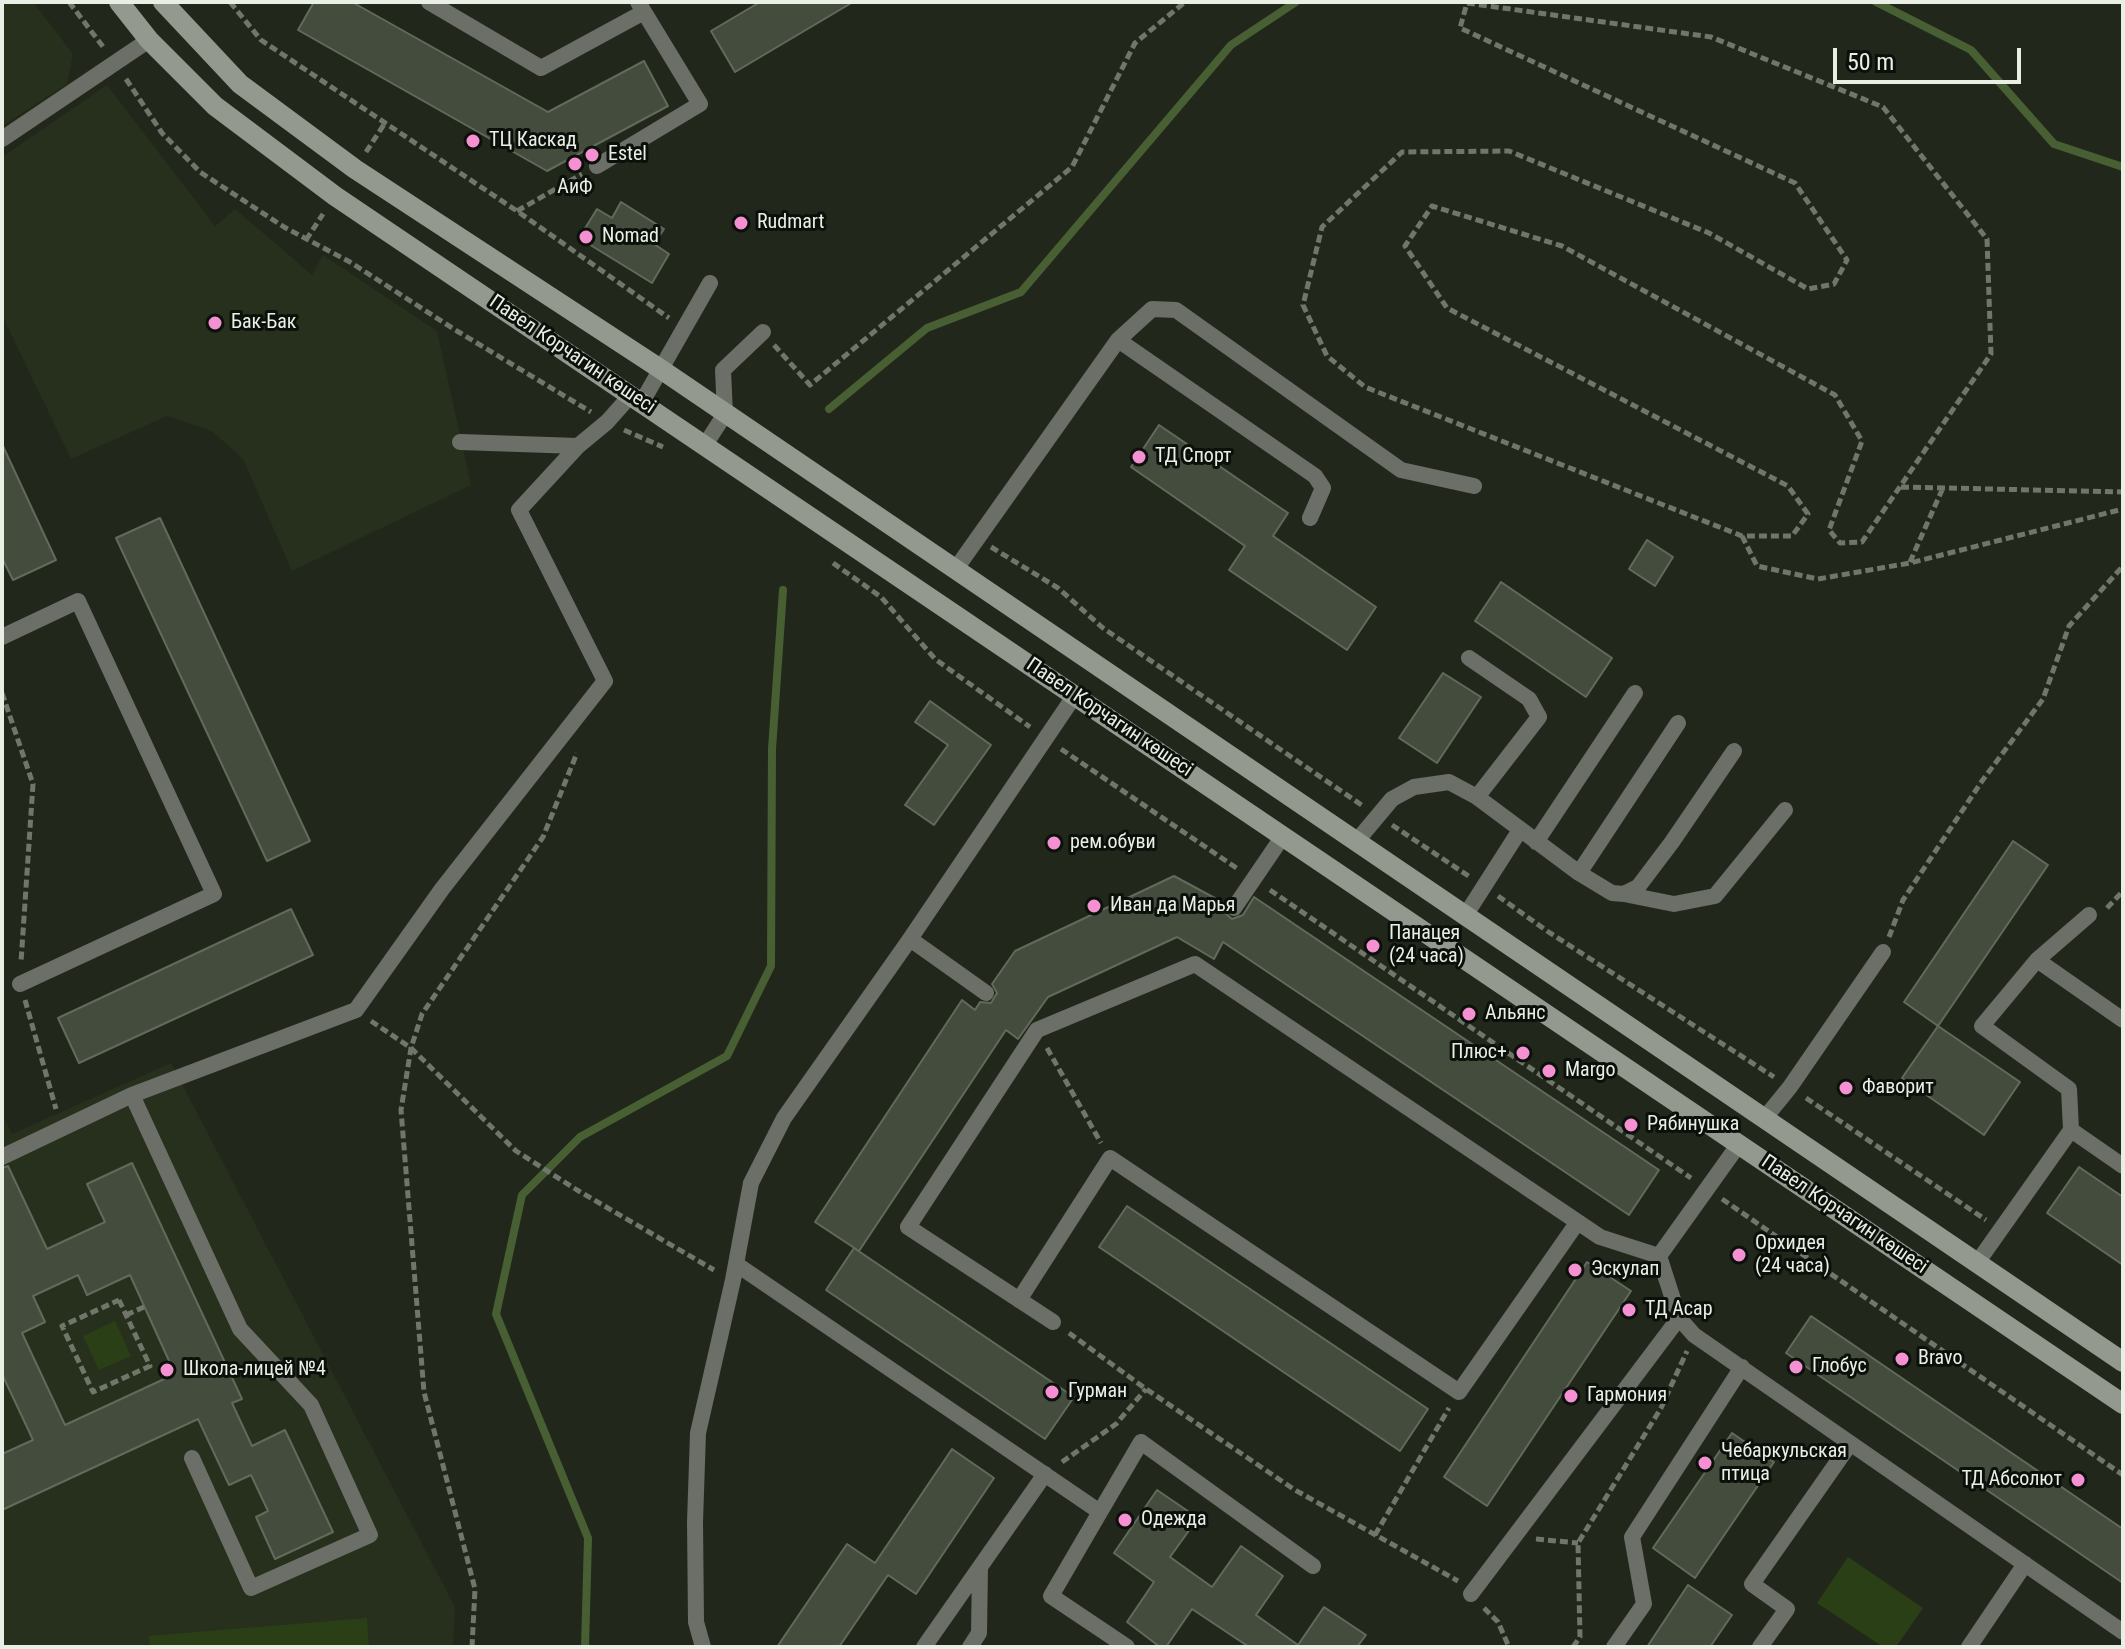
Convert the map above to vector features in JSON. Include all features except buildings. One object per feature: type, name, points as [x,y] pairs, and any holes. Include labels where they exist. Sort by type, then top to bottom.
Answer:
[{"type":"street","name":"Павел Корчагин көшесі","points":[[119,2],[149,40],[215,106],[335,196],[2123,1404]]},
{"type":"street","name":"Павел Корчагин көшесі","points":[[163,2],[240,84],[355,169],[662,370],[2123,1362]]},
{"type":"street","points":[[1497,981],[1517,951]]},
{"type":"street","points":[[1958,1293],[1977,1263]]},
{"type":"lane","points":[[429,2],[541,68],[641,7],[700,104],[597,166]]},
{"type":"lane","points":[[2,139],[149,40]]},
{"type":"lane","points":[[2,1157],[132,1095],[356,1010],[442,889],[605,681],[519,510],[578,446],[636,398],[662,370],[710,283]]},
{"type":"lane","points":[[955,570],[1118,340],[1152,309],[1176,310],[1401,470],[1474,486]]},
{"type":"lane","points":[[705,445],[725,414],[723,370],[763,332]]},
{"type":"lane","points":[[1118,340],[1315,476],[1323,488],[1310,518]]},
{"type":"lane","points":[[460,442],[578,446]]},
{"type":"lane","points":[[2,637],[78,601],[214,894],[20,984]]},
{"type":"lane","points":[[1469,658],[1529,699],[1539,717],[1477,797]]},
{"type":"lane","points":[[1536,842],[1635,693]]},
{"type":"lane","points":[[703,1647],[696,1622],[698,1433],[751,1183],[784,1118],[1075,695]]},
{"type":"lane","points":[[1579,873],[1678,723]]},
{"type":"lane","points":[[1624,894],[1638,887],[1664,854],[1734,751]]},
{"type":"lane","points":[[1356,842],[1392,799],[1414,787],[1449,782],[1477,797],[1579,873],[1612,893],[1674,904],[1715,896],[1785,810]]},
{"type":"lane","points":[[1465,916],[1520,830]]},
{"type":"lane","points":[[1234,908],[1283,836]]},
{"type":"lane","points":[[1977,1263],[2071,1130],[2069,1089],[1982,1026],[2037,960],[2089,915]]},
{"type":"lane","points":[[910,939],[986,993]]},
{"type":"lane","points":[[1764,1119],[1790,1087],[1883,952]]},
{"type":"lane","points":[[1053,1322],[908,1227],[1034,1027],[1199,958],[1577,1223],[1600,1237],[1659,1256]]},
{"type":"lane","points":[[2037,960],[2123,1020]]},
{"type":"lane","points":[[132,1095],[240,1329],[311,1405],[370,1535],[251,1588],[192,1458]]},
{"type":"lane","points":[[2071,1130],[2123,1166]]},
{"type":"lane","points":[[1659,1256],[1739,1144]]},
{"type":"lane","points":[[1019,1300],[1110,1158],[1459,1392],[1577,1223]]},
{"type":"lane","points":[[1659,1256],[1679,1318],[1694,1335],[2123,1632]]},
{"type":"lane","points":[[734,1272],[1100,1512]]},
{"type":"lane","points":[[1471,1594],[1679,1318]]},
{"type":"lane","points":[[1614,1647],[1644,1604],[1632,1537],[1742,1367]]},
{"type":"lane","points":[[1127,1647],[1051,1596],[1141,1442],[1313,1566]]},
{"type":"lane","points":[[1760,1647],[1787,1609],[1752,1584],[1850,1444]]},
{"type":"lane","points":[[924,1647],[1045,1474]]},
{"type":"lane","points":[[1969,1647],[2025,1564]]},
{"type":"lane","points":[[970,1647],[979,1633],[980,1566]]},
{"type":"path","points":[[69,2],[162,133],[200,172],[306,240],[350,262],[607,422],[666,448]]},
{"type":"path","points":[[230,2],[261,40],[685,328]]},
{"type":"path","points":[[763,332],[810,385],[1072,167],[1135,43],[1185,2]]},
{"type":"path","points":[[1467,3],[1711,37],[1883,107],[1987,239],[1991,354],[1862,542],[1840,543],[1829,530],[1862,441],[1835,395],[1562,246],[1432,206],[1405,246],[1447,308],[1788,486],[1808,514],[1792,536],[1742,536],[1365,387],[1327,356],[1303,305],[1322,227],[1402,152],[1509,151],[1709,233],[1808,289],[1834,284],[1847,260],[1795,183],[1460,28],[1467,3]]},
{"type":"path","points":[[355,169],[385,123]]},
{"type":"path","points":[[517,211],[597,166]]},
{"type":"path","points":[[306,240],[335,196]]},
{"type":"path","points":[[1901,487],[2123,492]]},
{"type":"path","points":[[1910,563],[1942,490]]},
{"type":"path","points":[[1742,536],[1757,566],[1818,579],[1910,563],[2123,509]]},
{"type":"path","points":[[826,557],[881,597],[935,659],[1046,738],[2123,1475]]},
{"type":"path","points":[[1883,952],[1903,900],[1982,781],[2043,699],[2069,626],[2123,566]]},
{"type":"path","points":[[2,693],[33,784],[20,984],[62,1128]]},
{"type":"path","points":[[472,1647],[475,1589],[424,1392],[401,1110],[411,1048],[422,1014],[543,837],[577,752]]},
{"type":"path","points":[[356,1010],[411,1048],[516,1151],[577,1190],[734,1272]]},
{"type":"path","points":[[1034,1027],[1110,1158]]},
{"type":"path","points":[[119,1300],[126,1315],[150,1366],[93,1392],[62,1326],[119,1300]]},
{"type":"path","points":[[126,1315],[144,1307]]},
{"type":"path","points":[[1053,1322],[1295,1490],[1455,1578],[1498,1622],[1509,1647]]},
{"type":"path","points":[[1573,1647],[1580,1637],[1578,1543],[1661,1408],[1694,1335]]},
{"type":"path","points":[[1045,1474],[1116,1424],[1146,1389]]},
{"type":"path","points":[[1375,1535],[1459,1392]]},
{"type":"path","points":[[1513,1538],[1578,1543]]},
{"type":"shaded area","points":[[2,2],[33,2],[73,54],[67,84],[2,126]]},
{"type":"shaded area","name":"Бак-Бак","points":[[107,85],[215,226],[235,209],[312,275],[323,255],[437,331],[471,485],[292,571],[243,459],[212,431],[167,416],[71,459],[2,315],[2,157]]},
{"type":"shaded area","name":"Школа-лицей №4","points":[[171,1063],[455,1607],[453,1647],[2,1647],[2,1113],[12,1134]]},
{"type":"green space","points":[[115,1321],[131,1356],[99,1370],[83,1336]]},
{"type":"green space","points":[[1848,1557],[1923,1608],[1896,1647],[1883,1647],[1817,1603]]},
{"type":"green space","points":[[367,1618],[369,1647],[150,1647],[149,1636]]},
{"type":"waterway","points":[[829,409],[927,328],[1021,292],[1231,45],[1296,2]]},
{"type":"waterway","points":[[1876,2],[1971,50],[2054,144],[2123,167]]},
{"type":"waterway","points":[[585,1647],[588,1538],[496,1314],[522,1195],[580,1137],[727,1056],[771,966],[772,749],[783,590]]},
{"type":"place","name":"ТЦ Каскад","points":[[473,141]]},
{"type":"place","name":"Estel","points":[[592,155]]},
{"type":"place","name":"АиФ","points":[[575,164]]},
{"type":"place","name":"Rudmart","points":[[741,223]]},
{"type":"place","name":"Nomad","points":[[586,237]]},
{"type":"place","name":"Бак-Бак","points":[[215,323]]},
{"type":"place","name":"ТД Спорт","points":[[1139,457]]},
{"type":"place","name":"рем.обуви","points":[[1054,843]]},
{"type":"place","name":"Иван да Марья","points":[[1094,906]]},
{"type":"place","name":"Панацея (24 часа)","points":[[1373,946]]},
{"type":"place","name":"Альянс","points":[[1469,1014]]},
{"type":"place","name":"Плюс+","points":[[1523,1053]]},
{"type":"place","name":"Margo","points":[[1549,1071]]},
{"type":"place","name":"Фаворит","points":[[1846,1088]]},
{"type":"place","name":"Рябинушка","points":[[1631,1125]]},
{"type":"place","name":"Орхидея (24 часа)","points":[[1739,1255]]},
{"type":"place","name":"Эскулап","points":[[1575,1270]]},
{"type":"place","name":"ТД Асар","points":[[1629,1310]]},
{"type":"place","name":"Bravo","points":[[1902,1359]]},
{"type":"place","name":"Глобус","points":[[1796,1367]]},
{"type":"place","name":"Школа-лицей №4","points":[[167,1370]]},
{"type":"place","name":"Гурман","points":[[1052,1392]]},
{"type":"place","name":"Гармония","points":[[1571,1396]]},
{"type":"place","name":"Чебаркульская птица","points":[[1705,1463]]},
{"type":"place","name":"ТД Абсолют","points":[[2078,1480]]},
{"type":"place","name":"Одежда","points":[[1125,1520]]}]
